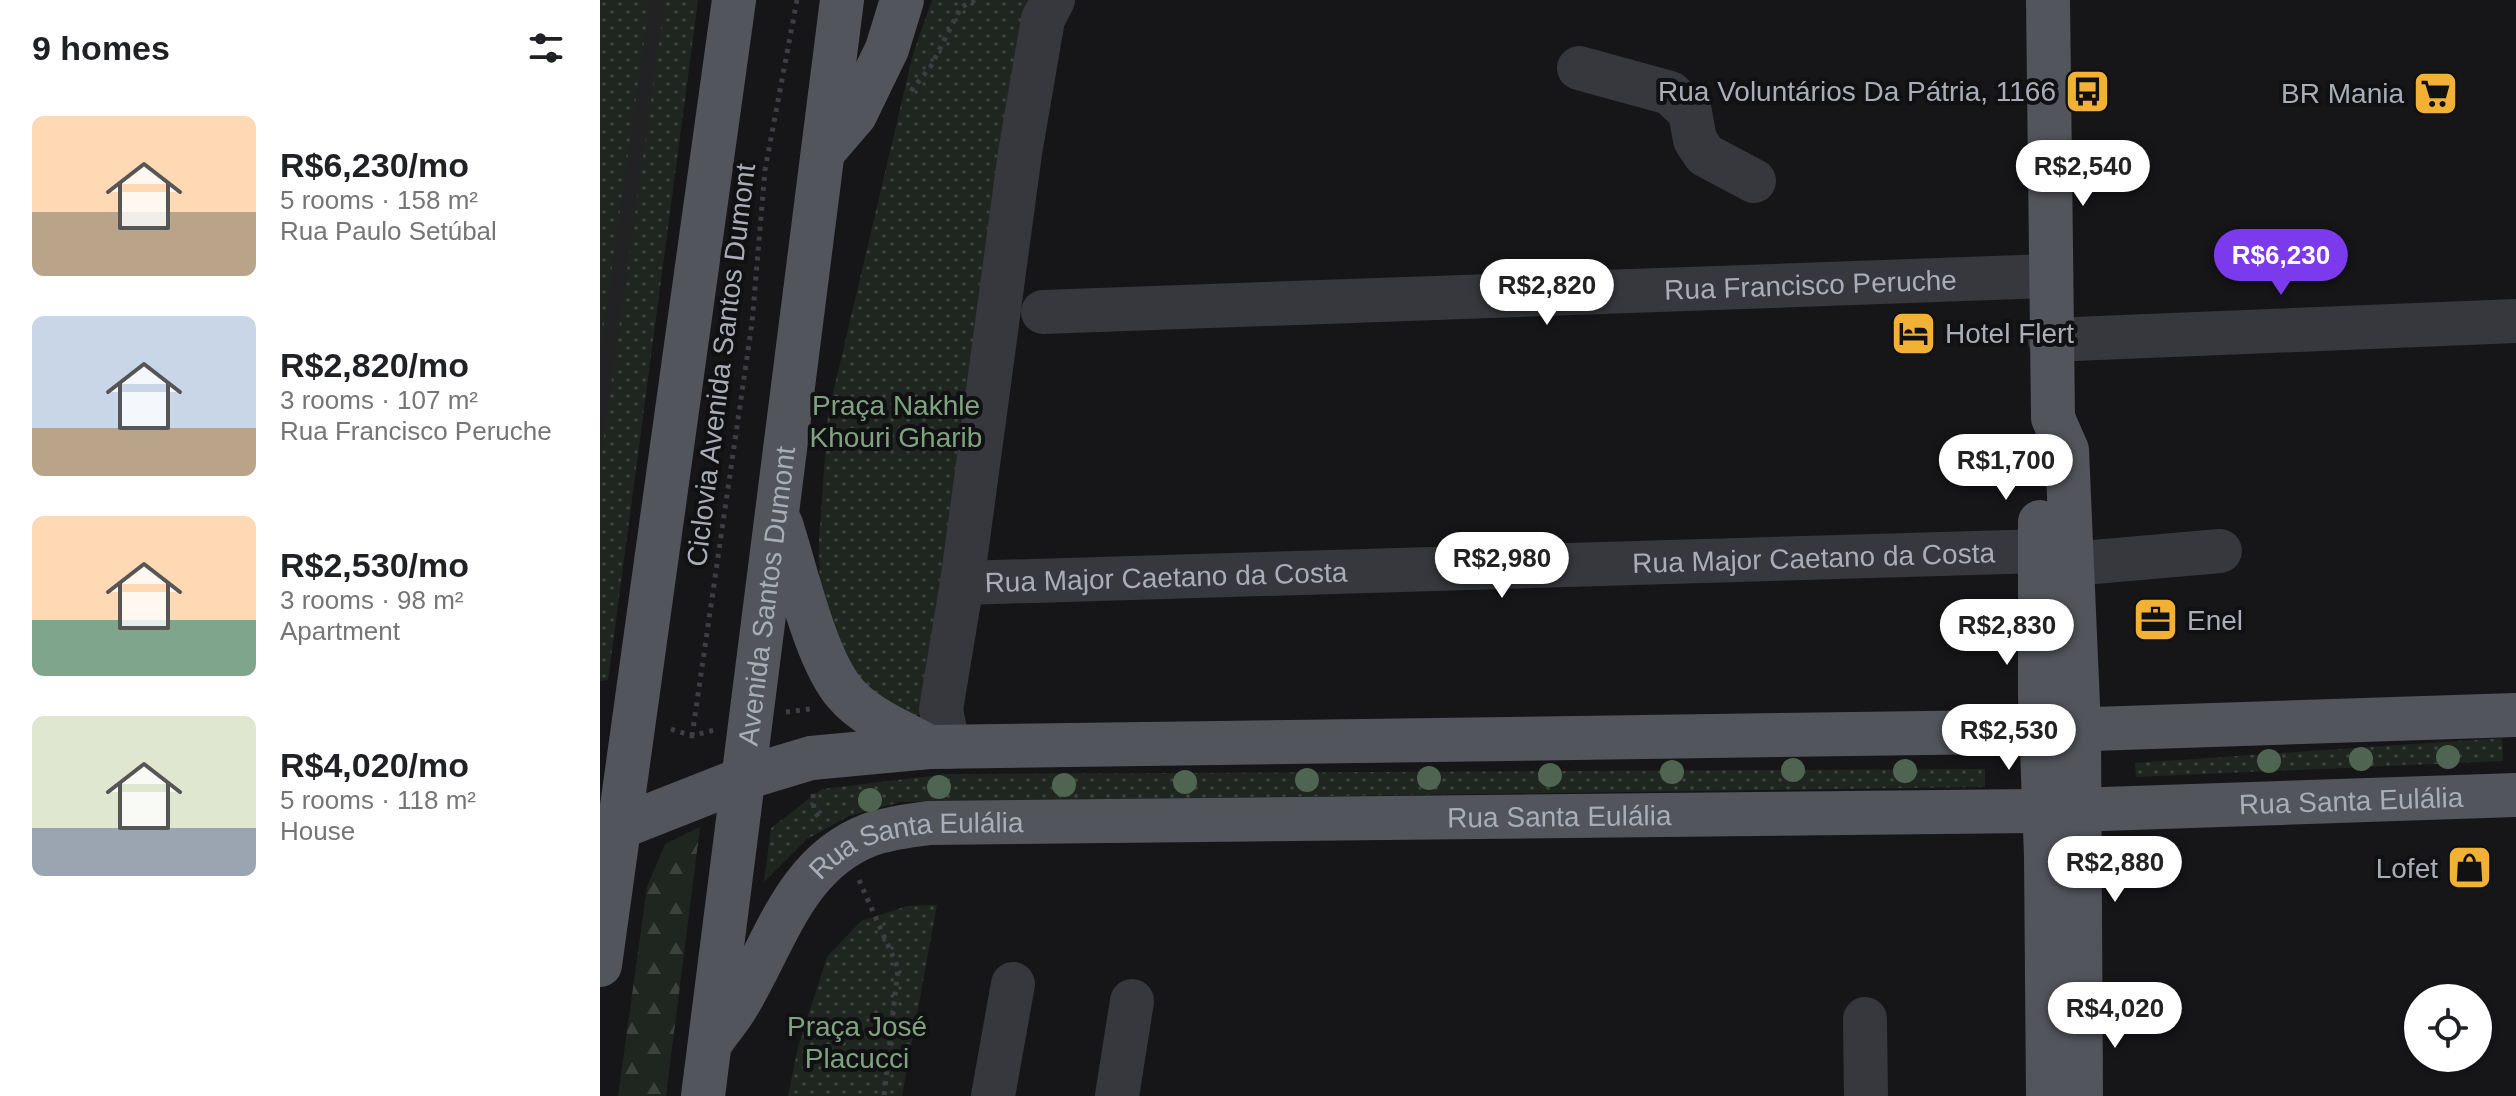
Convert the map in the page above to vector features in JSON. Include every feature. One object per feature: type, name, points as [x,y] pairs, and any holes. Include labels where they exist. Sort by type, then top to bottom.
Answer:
[{"type":"main road","points":[[600,965],[618,828],[613,772],[635,715],[734,0]]},
{"type":"main road","name":"Avenida Santos Dumont","points":[[703,1096],[842,0]]},
{"type":"main road","points":[[823,153],[855,115],[887,49],[902,0]]},
{"type":"main road","points":[[2048,0],[2053,418],[2039,451],[2056,558],[2065,1003],[2081,1096]]},
{"type":"main road","points":[[777,510],[833,676],[846,694],[867,712],[939,747]]},
{"type":"main road","points":[[618,828],[745,778],[811,758],[939,747],[2060,729],[2516,715]]},
{"type":"main road","name":"Rua Santa Eulália","points":[[712,1041],[736,1007],[812,874],[844,848],[868,836],[929,823],[2062,810],[2516,795]]},
{"type":"main road","points":[[2048,1096],[2065,1003]]},
{"type":"street","points":[[939,747],[941,709],[962,583],[1020,153],[1043,19],[1053,0]]},
{"type":"street","points":[[1579,68],[1670,93],[1690,112],[1695,140],[1705,155],[1754,181]]},
{"type":"street","name":"Rua Francisco Peruche","points":[[1043,312],[2050,276]]},
{"type":"street","points":[[2050,340],[2516,321]]},
{"type":"street","name":"Rua Major Caetano da Costa","points":[[962,583],[2056,558],[2220,551]]},
{"type":"street","points":[[993,1096],[1013,984]]},
{"type":"street","points":[[1117,1096],[1132,1001]]},
{"type":"street","points":[[1865,1019],[1866,1096]]},
{"type":"path","name":"Ciclovia Avenida Santos Dumont","points":[[692,736],[752,323],[765,170],[797,0]]},
{"type":"path","points":[[931,66],[961,7],[975,0]]},
{"type":"path","points":[[635,715],[692,736],[810,707]]},
{"type":"path","points":[[844,848],[898,968],[884,1096]]},
{"type":"shaded area","points":[[600,0],[698,0],[608,680],[600,681]]},
{"type":"green space","points":[[600,0],[650,0],[600,352]]},
{"type":"green space","points":[[665,0],[698,0],[608,680],[600,681],[600,463]]},
{"type":"green space","name":"Praça Nakhle Khouri Gharib","points":[[932,0],[1027,0],[922,714],[911,716],[866,690],[820,610],[819,541],[828,414],[913,54]]},
{"type":"green space","points":[[2502,738],[2503,761],[2136,777],[2135,763]]},
{"type":"green space","points":[[1985,769],[1985,787],[901,802],[849,816],[807,839],[764,882],[771,828],[822,789],[948,774]]},
{"type":"green space","points":[[700,827],[666,1096],[618,1096],[647,887],[665,844]]},
{"type":"green space","name":"Praça José Placucci","points":[[937,905],[902,1096],[788,1096],[798,1047],[827,957],[861,921],[907,906]]},
{"type":"place","name":"Rua Voluntários Da Pátria, 1166","points":[[2087,91]]},
{"type":"place","name":"BR Mania","points":[[2435,93]]},
{"type":"place","name":"Hotel Flert","points":[[1914,333]]},
{"type":"place","name":"Enel","points":[[2156,620]]},
{"type":"place","name":"Lofet","points":[[2469,868]]}]
